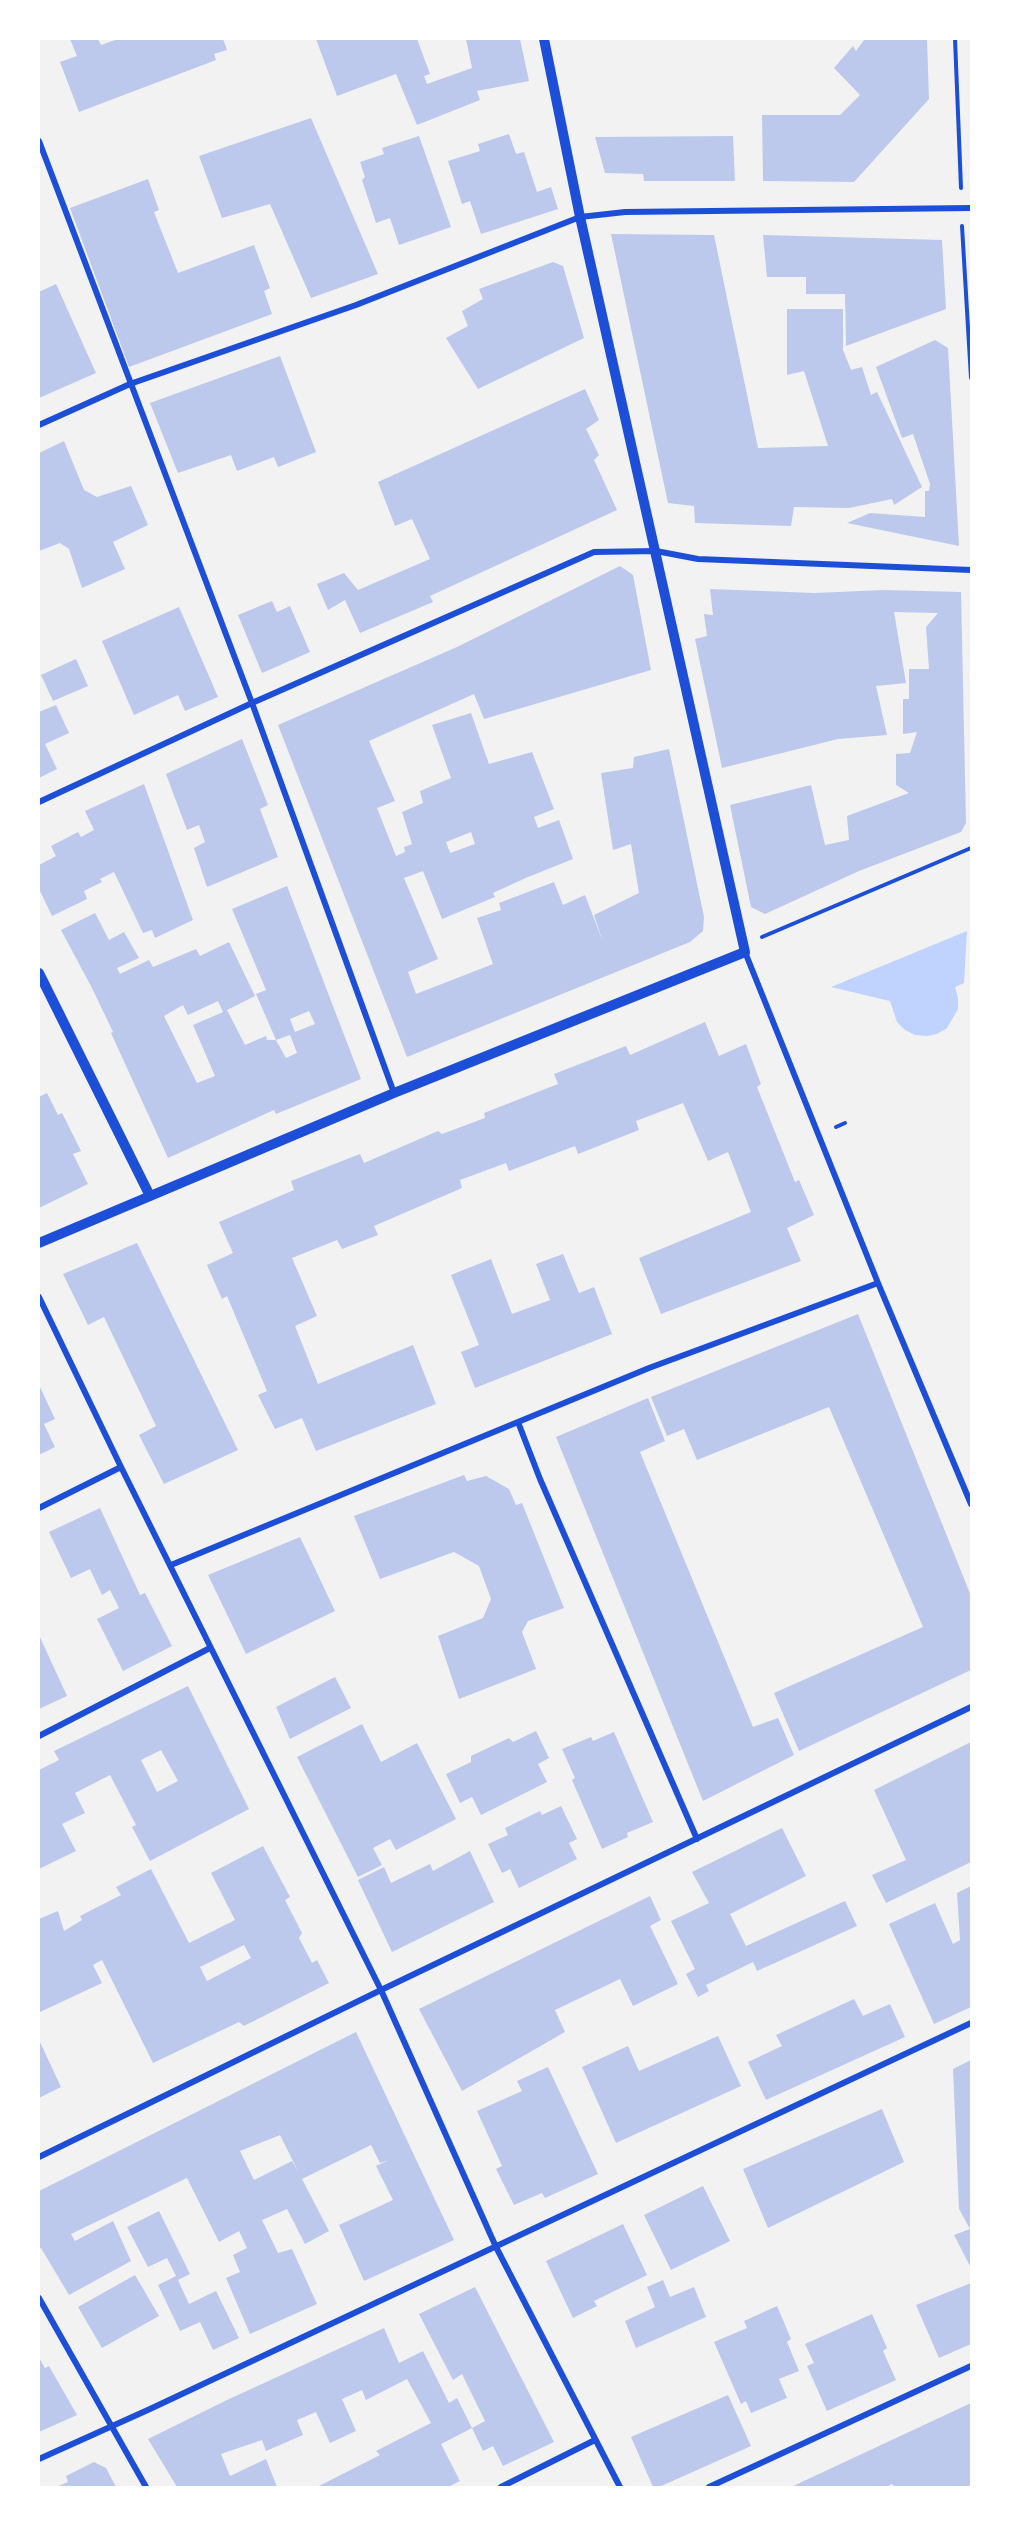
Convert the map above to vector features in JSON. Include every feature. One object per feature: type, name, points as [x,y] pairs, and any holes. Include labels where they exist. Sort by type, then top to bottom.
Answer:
[{"type":"street","points":[[544,39],[580,217],[746,952],[878,1283],[971,1504]]},
{"type":"street","points":[[39,141],[252,703],[394,1093]]},
{"type":"street","points":[[39,425],[130,384],[356,305],[580,217],[625,212],[971,208]]},
{"type":"street","points":[[39,802],[252,703],[594,552],[656,551],[698,559],[971,570]]},
{"type":"street","points":[[39,1243],[394,1093],[746,952]]},
{"type":"street","points":[[39,973],[150,1196]]},
{"type":"street","points":[[171,1565],[650,1368],[878,1283]]},
{"type":"street","points":[[39,1297],[210,1648],[381,1990],[496,2247],[620,2487]]},
{"type":"street","points":[[518,1422],[540,1479],[697,1839]]},
{"type":"street","points":[[39,1508],[121,1467]]},
{"type":"street","points":[[39,1736],[210,1648]]},
{"type":"street","points":[[39,2157],[971,1707]]},
{"type":"street","points":[[39,2459],[111,2428],[971,2023]]},
{"type":"street","points":[[39,2298],[146,2487]]},
{"type":"street","points":[[709,2487],[971,2366]]},
{"type":"street","points":[[501,2487],[595,2440]]},
{"type":"path","points":[[757,938],[971,848]]},
{"type":"water","points":[[967,931],[964,983],[955,987],[958,1009],[947,1028],[937,1034],[915,1035],[905,1030],[897,1022],[890,1001],[831,987]]},
{"type":"building","points":[[70,39],[98,39],[101,45],[118,39],[223,39],[227,50],[214,54],[216,60],[79,112],[60,62],[77,56]]},
{"type":"building","points":[[316,39],[417,39],[430,74],[424,76],[427,84],[472,68],[466,39],[520,39],[529,81],[477,91],[480,100],[417,125],[396,74],[337,96]]},
{"type":"building","points":[[927,39],[929,99],[854,182],[763,181],[762,115],[840,115],[860,95],[834,68],[853,46],[856,51],[864,40]]},
{"type":"building","points":[[311,118],[378,274],[311,298],[270,204],[222,218],[199,156]]},
{"type":"building","points":[[509,134],[516,154],[524,152],[537,192],[551,187],[558,209],[481,234],[470,201],[462,204],[448,161],[480,151],[478,144]]},
{"type":"building","points":[[419,136],[451,227],[399,245],[390,218],[376,223],[362,180],[365,177],[360,162],[384,154],[382,148]]},
{"type":"building","points":[[733,136],[735,181],[644,181],[643,174],[605,173],[595,137]]},
{"type":"building","points":[[148,179],[159,210],[154,212],[178,273],[254,245],[270,288],[264,291],[272,314],[129,367],[70,208]]},
{"type":"building","points":[[611,234],[714,235],[758,448],[828,446],[804,371],[787,375],[787,309],[843,309],[843,350],[851,370],[862,367],[871,395],[877,392],[922,487],[894,505],[892,499],[849,508],[794,507],[791,526],[695,523],[694,506],[668,503]]},
{"type":"building","points":[[763,235],[942,240],[946,309],[846,346],[845,294],[806,294],[806,277],[767,277]]},
{"type":"building","points":[[553,262],[563,266],[584,338],[478,389],[446,338],[468,326],[462,311],[483,299],[479,289]]},
{"type":"building","points":[[56,284],[96,373],[39,398],[39,292]]},
{"type":"building","points":[[935,340],[948,348],[959,546],[847,523],[870,513],[925,517],[925,491],[929,491],[930,484],[913,434],[902,438],[876,367]]},
{"type":"building","points":[[280,356],[316,452],[278,467],[274,457],[237,471],[231,455],[178,473],[150,403]]},
{"type":"building","points":[[585,389],[599,420],[586,429],[599,455],[594,460],[617,510],[430,596],[433,602],[360,633],[345,600],[328,610],[317,584],[344,573],[358,590],[430,559],[412,519],[395,526],[378,482]]},
{"type":"building","points":[[64,441],[84,490],[97,497],[131,486],[148,525],[113,542],[125,569],[82,588],[69,549],[60,543],[39,551],[39,453]]},
{"type":"building","points":[[620,566],[633,575],[651,670],[484,719],[474,694],[369,741],[395,801],[377,808],[396,856],[405,852],[404,847],[412,844],[402,812],[423,803],[420,791],[451,778],[432,725],[471,713],[489,764],[532,752],[554,809],[534,817],[538,828],[559,820],[573,859],[493,893],[495,897],[442,919],[423,871],[404,878],[438,959],[408,972],[416,994],[493,964],[477,918],[501,910],[499,903],[554,882],[563,905],[585,895],[603,942],[594,915],[639,893],[631,844],[613,850],[601,773],[633,768],[634,757],[669,749],[704,917],[703,931],[690,942],[407,1057],[278,725],[457,647]],"holes":[[[471,832],[475,844],[450,853],[446,842]]]},
{"type":"building","points":[[710,589],[814,593],[884,590],[961,592],[966,823],[961,832],[859,871],[765,914],[751,907],[730,805],[811,785],[825,845],[849,840],[847,816],[909,793],[896,785],[896,754],[910,753],[917,732],[903,734],[903,699],[909,699],[909,669],[929,669],[926,627],[938,613],[894,612],[906,683],[876,686],[887,735],[838,739],[722,768],[695,639],[707,636],[704,614],[713,615]]},
{"type":"building","points":[[272,601],[277,612],[290,606],[310,652],[262,673],[238,615]]},
{"type":"building","points":[[179,607],[218,697],[185,711],[178,695],[134,715],[102,641]]},
{"type":"building","points":[[76,659],[88,686],[53,701],[41,675]]},
{"type":"building","points":[[56,705],[69,733],[45,744],[57,769],[39,778],[39,712]]},
{"type":"building","points":[[242,739],[268,805],[260,809],[278,857],[207,887],[194,848],[205,842],[199,825],[187,830],[166,774]]},
{"type":"building","points":[[144,784],[193,920],[155,938],[152,930],[143,933],[114,872],[100,879],[102,882],[84,891],[87,899],[52,916],[39,889],[39,865],[56,856],[51,846],[78,832],[81,837],[94,830],[85,811]]},
{"type":"building","points":[[287,886],[361,1079],[276,1114],[274,1110],[168,1158],[111,1033],[113,1032],[61,930],[95,913],[109,940],[124,932],[139,958],[117,968],[120,974],[149,960],[153,967],[196,949],[200,956],[229,942],[255,996],[227,1010],[245,1045],[266,1036],[267,1040],[276,1040],[256,994],[266,990],[232,909]],"holes":[[[218,1001],[223,1012],[193,1025],[215,1076],[197,1083],[164,1016],[183,1005],[188,1015]],[[309,1011],[315,1024],[295,1032],[290,1019]],[[290,1035],[297,1053],[286,1058],[276,1040]]]},
{"type":"building","points":[[705,1022],[719,1056],[746,1044],[761,1084],[757,1087],[795,1182],[799,1180],[814,1215],[787,1228],[801,1261],[661,1314],[639,1258],[751,1212],[728,1152],[708,1161],[683,1103],[636,1121],[639,1130],[578,1154],[575,1146],[509,1171],[506,1163],[460,1180],[462,1188],[374,1226],[378,1235],[342,1249],[337,1240],[292,1258],[317,1316],[295,1326],[318,1384],[413,1345],[436,1404],[316,1451],[302,1418],[275,1429],[258,1395],[267,1391],[227,1296],[222,1299],[207,1265],[233,1253],[219,1222],[294,1190],[291,1181],[360,1154],[364,1163],[438,1131],[442,1134],[485,1118],[484,1113],[558,1084],[554,1074],[626,1046],[630,1055]]},
{"type":"building","points":[[47,1093],[58,1115],[62,1113],[81,1151],[73,1154],[88,1184],[39,1208],[39,1097]]},
{"type":"building","points":[[137,1243],[238,1450],[164,1484],[139,1435],[156,1426],[104,1317],[88,1325],[63,1274]]},
{"type":"building","points":[[563,1254],[579,1293],[594,1287],[612,1334],[475,1388],[461,1352],[479,1345],[451,1275],[491,1259],[512,1314],[550,1300],[536,1264]]},
{"type":"building","points":[[858,1314],[971,1596],[971,1670],[799,1751],[774,1693],[923,1627],[829,1407],[697,1460],[684,1429],[667,1436],[651,1397]]},
{"type":"building","points":[[39,1385],[55,1419],[44,1424],[55,1447],[39,1455]]},
{"type":"building","points":[[648,1398],[665,1441],[640,1452],[753,1727],[778,1718],[794,1755],[703,1801],[556,1437]]},
{"type":"building","points":[[464,1475],[467,1481],[486,1476],[509,1489],[516,1505],[522,1503],[564,1608],[528,1621],[522,1632],[536,1669],[459,1699],[438,1636],[483,1618],[491,1599],[479,1566],[454,1552],[380,1579],[354,1516]]},
{"type":"building","points":[[100,1508],[140,1595],[145,1593],[172,1646],[123,1671],[97,1619],[119,1608],[110,1590],[102,1595],[90,1569],[71,1578],[49,1532]]},
{"type":"building","points":[[300,1537],[335,1611],[246,1654],[208,1575]]},
{"type":"building","points":[[39,1635],[67,1696],[39,1709]]},
{"type":"building","points":[[335,1677],[351,1708],[290,1739],[276,1707]]},
{"type":"building","points":[[188,1686],[249,1809],[150,1861],[132,1827],[136,1825],[110,1775],[75,1793],[85,1813],[62,1824],[76,1851],[39,1869],[39,1770],[59,1760],[54,1751]],"holes":[[[161,1750],[178,1781],[157,1792],[141,1760]]]},
{"type":"building","points":[[362,1724],[381,1762],[417,1743],[456,1819],[396,1850],[390,1839],[373,1848],[382,1865],[358,1877],[297,1757]]},
{"type":"building","points":[[536,1731],[549,1758],[538,1764],[547,1782],[481,1815],[472,1797],[460,1803],[446,1774],[471,1762],[471,1756],[509,1738],[513,1742]]},
{"type":"building","points":[[614,1732],[653,1822],[627,1833],[628,1837],[602,1849],[572,1780],[575,1778],[562,1749],[591,1737],[593,1741]]},
{"type":"building","points":[[971,1742],[971,1862],[886,1903],[872,1875],[906,1860],[874,1790]]},
{"type":"building","points":[[561,1806],[577,1839],[569,1843],[577,1859],[519,1888],[510,1869],[502,1873],[488,1844],[508,1835],[505,1828],[540,1811],[542,1815]]},
{"type":"building","points":[[782,1828],[806,1876],[730,1914],[746,1946],[845,1901],[857,1926],[757,1971],[753,1962],[706,1985],[709,1991],[698,1997],[686,1974],[695,1969],[671,1921],[709,1903],[692,1872]]},
{"type":"building","points":[[263,1846],[290,1897],[285,1900],[302,1933],[299,1938],[312,1963],[317,1960],[329,1983],[244,2026],[239,2022],[153,2063],[102,1960],[93,1965],[102,1983],[40,2012],[39,1919],[58,1911],[64,1931],[82,1920],[80,1916],[121,1895],[116,1887],[151,1869],[189,1943],[235,1920],[211,1873]],"holes":[[[244,1945],[251,1958],[207,1981],[200,1967]]]},
{"type":"building","points":[[470,1851],[494,1902],[392,1952],[358,1880],[384,1867],[391,1883],[430,1864],[433,1871]]},
{"type":"building","points":[[971,1886],[971,2007],[934,2024],[889,1924],[935,1903],[953,1944],[960,1940],[957,1893]]},
{"type":"building","points":[[650,1896],[661,1920],[650,1926],[678,1984],[633,2006],[620,1979],[555,2010],[565,2032],[462,2091],[419,2009]]},
{"type":"building","points":[[854,1999],[863,2016],[890,2004],[905,2037],[766,2100],[748,2062],[782,2046],[776,2035]]},
{"type":"building","points":[[356,2032],[454,2240],[364,2281],[339,2225],[393,2200],[376,2166],[389,2160],[380,2163],[371,2145],[302,2179],[329,2231],[305,2244],[287,2209],[262,2220],[278,2253],[292,2249],[317,2304],[250,2334],[226,2278],[240,2272],[233,2255],[247,2248],[239,2231],[219,2242],[187,2178],[71,2234],[75,2241],[113,2221],[131,2261],[69,2295],[41,2248],[39,2249],[39,2191]],"holes":[[[280,2135],[298,2171],[292,2161],[254,2180],[240,2151]]]},
{"type":"building","points":[[718,2036],[741,2086],[616,2143],[582,2067],[628,2046],[639,2071]]},
{"type":"building","points":[[39,2040],[61,2087],[39,2098]]},
{"type":"building","points":[[971,2060],[971,2268],[954,2235],[970,2229],[959,2209],[953,2069]]},
{"type":"building","points":[[548,2067],[598,2174],[545,2198],[542,2193],[514,2205],[496,2169],[502,2166],[477,2111],[522,2091],[517,2081]]},
{"type":"building","points":[[882,2109],[904,2162],[768,2228],[743,2169]]},
{"type":"building","points":[[703,2186],[730,2241],[671,2270],[644,2215]]},
{"type":"building","points":[[159,2211],[190,2274],[178,2280],[189,2304],[216,2291],[239,2338],[213,2350],[200,2322],[180,2331],[158,2285],[176,2276],[167,2258],[148,2267],[127,2227]]},
{"type":"building","points":[[623,2224],[647,2275],[594,2301],[597,2306],[573,2318],[546,2261]]},
{"type":"building","points":[[135,2275],[159,2316],[102,2348],[78,2307]]},
{"type":"building","points":[[663,2280],[670,2297],[694,2287],[706,2317],[636,2348],[625,2321],[655,2307],[647,2287]]},
{"type":"building","points":[[971,2283],[971,2344],[939,2358],[916,2305]]},
{"type":"building","points":[[475,2287],[554,2442],[503,2466],[493,2446],[483,2451],[472,2428],[485,2421],[462,2374],[453,2380],[419,2314]]},
{"type":"building","points":[[777,2306],[791,2339],[787,2342],[799,2371],[779,2379],[787,2398],[751,2413],[746,2401],[741,2404],[714,2342],[747,2328],[744,2321]]},
{"type":"building","points":[[872,2314],[887,2348],[883,2351],[896,2380],[827,2411],[807,2366],[814,2363],[805,2344]]},
{"type":"building","points":[[384,2328],[399,2363],[423,2351],[449,2403],[457,2398],[472,2428],[441,2444],[460,2481],[448,2487],[317,2487],[380,2455],[376,2451],[431,2423],[407,2379],[366,2400],[362,2390],[342,2399],[356,2431],[330,2443],[316,2412],[297,2420],[303,2435],[266,2451],[262,2440],[221,2454],[230,2476],[266,2459],[277,2487],[177,2487],[148,2439]]},
{"type":"building","points":[[39,2358],[45,2368],[49,2366],[77,2415],[39,2432]]},
{"type":"building","points":[[728,2395],[751,2446],[659,2487],[653,2487],[631,2437]]},
{"type":"building","points":[[971,2403],[971,2487],[895,2487],[892,2484],[886,2487],[791,2487]]},
{"type":"building","points":[[94,2462],[106,2468],[116,2487],[56,2487],[68,2482],[66,2476]]}]
